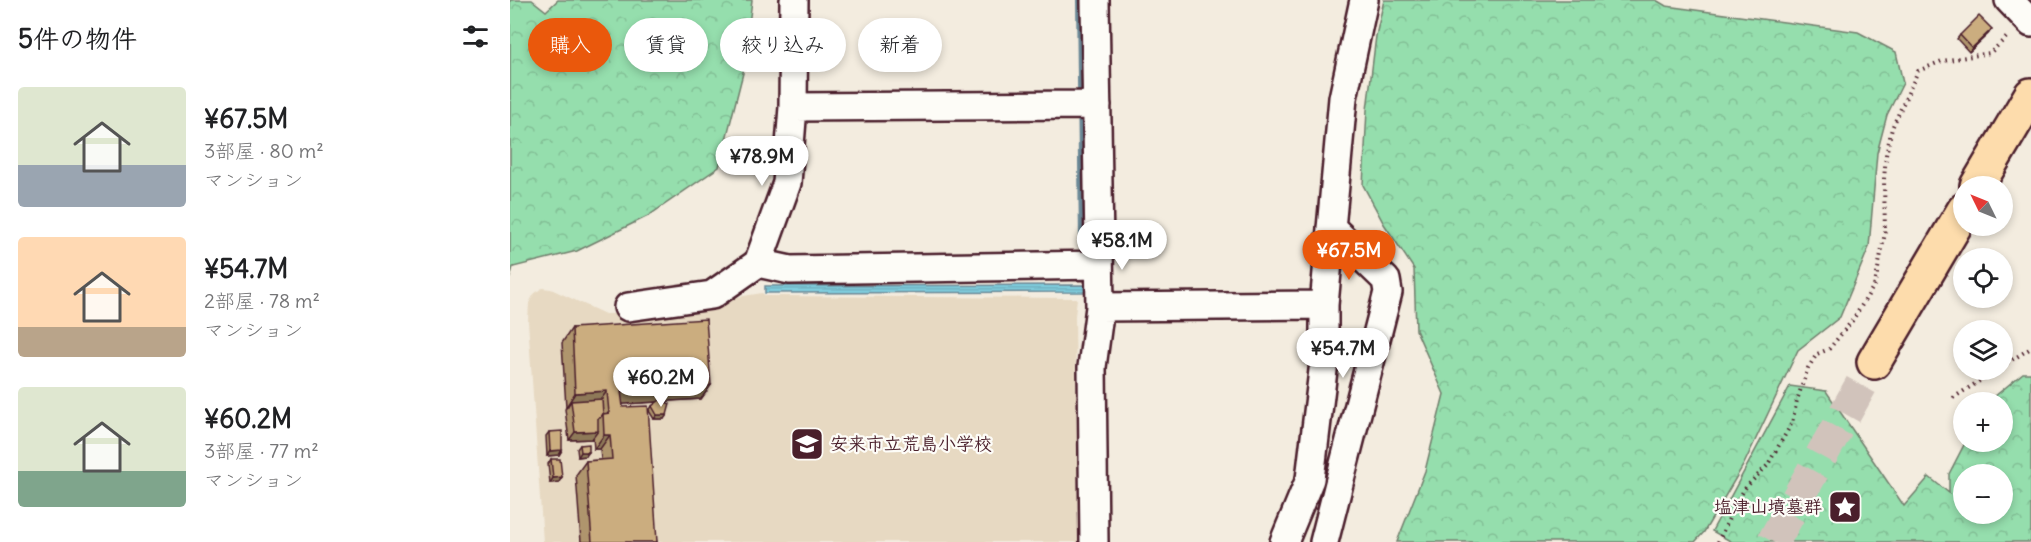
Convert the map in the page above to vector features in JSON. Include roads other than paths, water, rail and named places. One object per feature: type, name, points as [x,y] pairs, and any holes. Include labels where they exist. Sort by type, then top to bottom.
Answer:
[{"type":"highway","points":[[1984,176],[2027,111]]},
{"type":"highway","points":[[1998,176],[2027,111]]},
{"type":"highway","points":[[1953,230],[1880,366],[1964,236]]},
{"type":"street","points":[[628,308],[712,295],[758,263],[787,183],[793,107],[794,0]]},
{"type":"street","points":[[1094,542],[1092,367],[1100,307],[1095,0]]},
{"type":"street","points":[[1284,542],[1310,479],[1324,362],[1324,305],[1343,98],[1364,0]]},
{"type":"street","points":[[2009,0],[2021,28]]},
{"type":"street","points":[[793,107],[1097,105]]},
{"type":"street","points":[[1324,542],[1388,292],[1386,280],[1331,227]]},
{"type":"street","points":[[758,263],[790,270],[1099,265]]},
{"type":"street","points":[[1100,307],[1324,305]]},
{"type":"water","points":[[1087,285],[1084,292],[765,293],[765,286]]},
{"type":"waterway","points":[[1080,0],[1083,242]]},
{"type":"tunnel","points":[[1773,542],[1874,362]]},
{"type":"place","name":"安来市立荒島小学校","points":[[807,444]]},
{"type":"place","name":"塩津山墳墓群","points":[[1845,507]]}]
